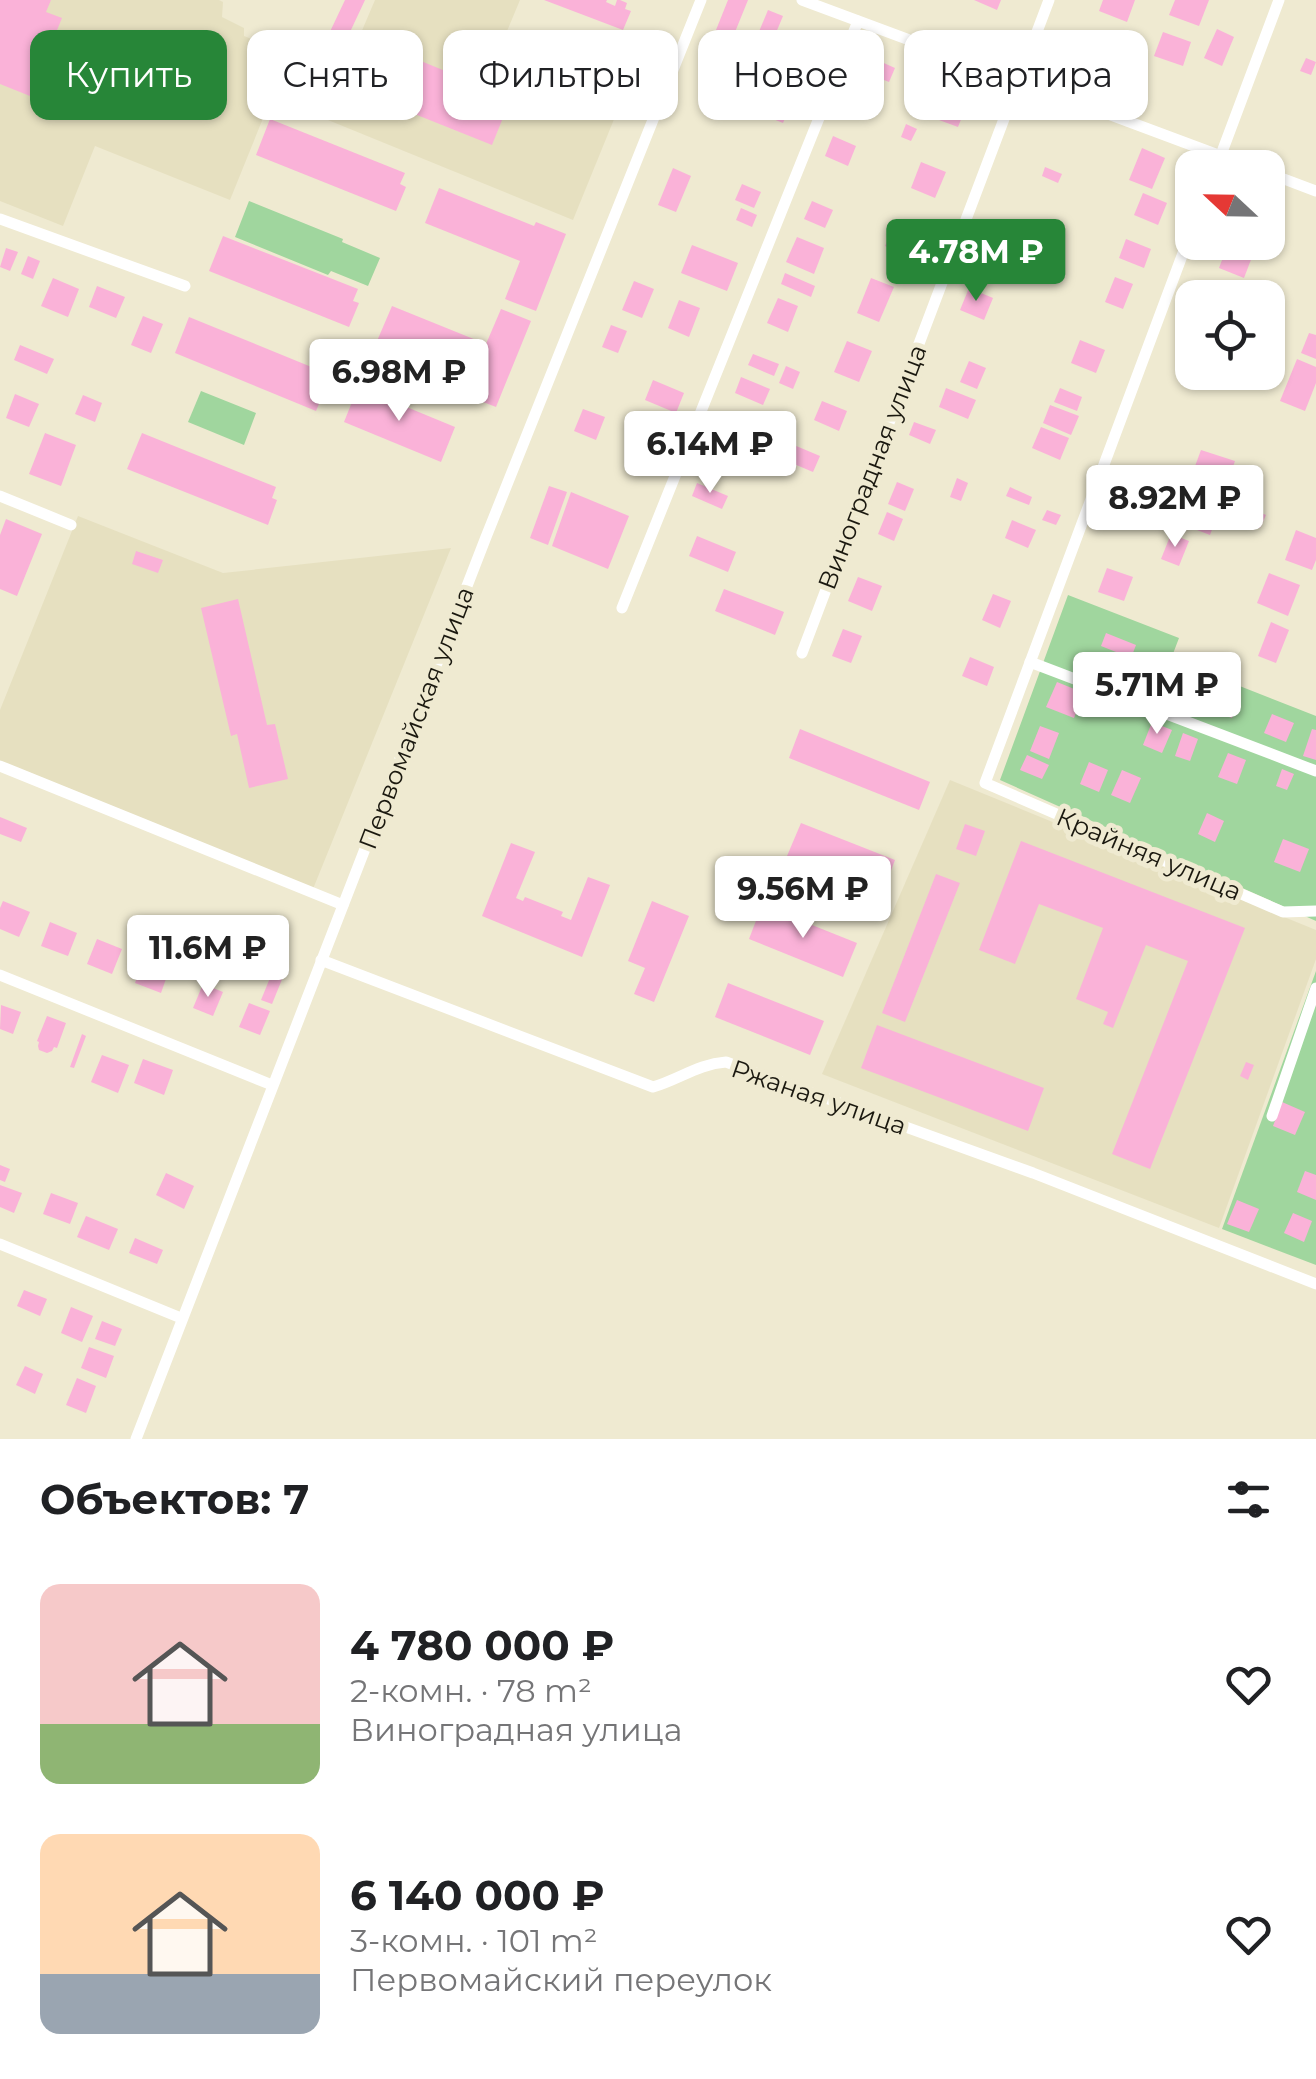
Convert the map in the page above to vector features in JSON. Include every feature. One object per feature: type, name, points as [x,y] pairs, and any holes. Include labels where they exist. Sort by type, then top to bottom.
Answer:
[{"type":"street","name":"Первомайская улица","points":[[136,1439],[486,537],[701,0]]},
{"type":"street","points":[[802,0],[904,37]]},
{"type":"street","name":"Виноградная улица","points":[[1037,30],[1049,0]]},
{"type":"street","points":[[1223,150],[1279,0]]},
{"type":"street","points":[[622,608],[858,20]]},
{"type":"street","name":"Виноградная улица","points":[[802,653],[1003,120]]},
{"type":"street","points":[[1116,120],[1189,150]]},
{"type":"street","points":[[1285,179],[1316,191]]},
{"type":"street","points":[[0,219],[185,286]]},
{"type":"street","points":[[1181,260],[1030,662],[1316,771]]},
{"type":"street","points":[[0,496],[70,524]]},
{"type":"street","name":"Крайняя улица","points":[[1030,662],[985,783],[1283,912],[1316,911]]},
{"type":"street","points":[[0,766],[343,906]]},
{"type":"street","name":"Ржаная улица","points":[[321,960],[653,1087],[707,1064],[726,1062],[1033,1173],[1316,1284]]},
{"type":"street","points":[[0,975],[272,1085]]},
{"type":"street","points":[[1272,1116],[1316,988]]},
{"type":"street","points":[[0,1244],[181,1318]]},
{"type":"shaded area","points":[[0,0],[219,0],[223,2],[222,17],[244,28],[247,120],[262,120],[230,200],[95,146],[63,226],[0,201]]},
{"type":"shaded area","points":[[375,0],[520,0],[508,30],[443,30],[443,120],[614,120],[573,220],[328,120],[423,120],[423,30],[362,30]]},
{"type":"shaded area","points":[[78,516],[223,573],[451,548],[313,889],[0,762],[0,710]]},
{"type":"shaded area","points":[[950,780],[1316,930],[1316,959],[1219,1228],[822,1074]]},
{"type":"green space","points":[[249,201],[380,258],[368,286],[331,271],[328,275],[235,237]]},
{"type":"green space","points":[[201,391],[256,413],[244,445],[188,422]]},
{"type":"green space","points":[[1068,595],[1179,638],[1171,659],[1316,716],[1316,921],[1000,780]]},
{"type":"green space","points":[[1316,971],[1316,1265],[1222,1229]]},
{"type":"building","points":[[0,0],[51,0],[46,12],[62,18],[57,30],[30,30],[30,96],[0,84]]},
{"type":"building","points":[[345,0],[365,0],[351,30],[331,30]]},
{"type":"building","points":[[544,0],[607,0],[615,6],[620,0],[631,11],[623,30]]},
{"type":"building","points":[[728,0],[748,0],[736,30],[716,30]]},
{"type":"building","points":[[974,0],[1001,0],[997,10]]},
{"type":"building","points":[[1103,0],[1135,0],[1127,22],[1099,11]]},
{"type":"building","points":[[1175,0],[1209,0],[1199,26],[1169,15]]},
{"type":"building","points":[[768,10],[783,16],[777,30],[760,30]]},
{"type":"building","points":[[1217,29],[1234,37],[1222,66],[1204,58]]},
{"type":"building","points":[[1163,32],[1191,42],[1183,66],[1154,56]]},
{"type":"building","points":[[1306,58],[1316,62],[1311,75],[1300,71]]},
{"type":"building","points":[[423,62],[443,70],[443,120],[502,120],[492,145],[423,117]]},
{"type":"building","points":[[884,63],[895,68],[889,82],[884,80]]},
{"type":"building","points":[[272,120],[405,173],[400,184],[406,187],[396,211],[256,155]]},
{"type":"building","points":[[939,120],[961,120],[958,127]]},
{"type":"building","points":[[906,124],[917,129],[911,141],[901,137]]},
{"type":"building","points":[[833,136],[856,146],[848,166],[825,156]]},
{"type":"building","points":[[1142,148],[1165,158],[1152,189],[1129,180]]},
{"type":"building","points":[[921,162],[946,172],[935,198],[911,188]]},
{"type":"building","points":[[1045,167],[1062,174],[1058,183],[1042,176]]},
{"type":"building","points":[[673,168],[691,176],[676,212],[658,205]]},
{"type":"building","points":[[742,184],[761,192],[754,208],[735,200]]},
{"type":"building","points":[[439,188],[534,226],[536,222],[566,234],[536,311],[505,299],[520,261],[425,223]]},
{"type":"building","points":[[1143,193],[1167,203],[1158,225],[1134,215]]},
{"type":"building","points":[[812,201],[833,210],[825,228],[804,219]]},
{"type":"building","points":[[741,208],[757,215],[752,227],[736,220]]},
{"type":"building","points":[[895,223],[917,232],[907,255],[885,246]]},
{"type":"building","points":[[993,229],[1017,239],[1007,264],[983,254]]},
{"type":"building","points":[[223,236],[358,289],[353,301],[359,303],[349,327],[209,271]]},
{"type":"building","points":[[797,237],[824,248],[814,274],[786,262]]},
{"type":"building","points":[[1126,239],[1151,249],[1144,268],[1119,258]]},
{"type":"building","points":[[692,245],[738,263],[727,291],[681,273]]},
{"type":"building","points":[[6,248],[18,252],[10,271],[0,267]]},
{"type":"building","points":[[28,256],[40,261],[33,279],[21,274]]},
{"type":"building","points":[[1222,260],[1251,260],[1244,278],[1219,268]]},
{"type":"building","points":[[785,273],[815,286],[811,297],[781,284]]},
{"type":"building","points":[[1115,277],[1133,284],[1123,309],[1105,302]]},
{"type":"building","points":[[53,278],[79,289],[68,317],[41,306]]},
{"type":"building","points":[[871,278],[894,287],[879,322],[857,313]]},
{"type":"building","points":[[634,281],[654,289],[642,318],[622,310]]},
{"type":"building","points":[[97,286],[125,297],[116,318],[89,307]]},
{"type":"building","points":[[969,288],[993,298],[984,320],[960,310]]},
{"type":"building","points":[[778,298],[798,306],[788,332],[767,323]]},
{"type":"building","points":[[679,300],[700,308],[689,337],[668,328]]},
{"type":"building","points":[[392,306],[486,344],[501,309],[531,321],[496,407],[465,395],[472,379],[377,341]]},
{"type":"building","points":[[143,316],[163,324],[151,353],[131,345]]},
{"type":"building","points":[[189,317],[331,375],[316,411],[175,353]]},
{"type":"building","points":[[611,325],[627,331],[618,353],[602,347]]},
{"type":"building","points":[[1309,333],[1316,335],[1316,359],[1301,353]]},
{"type":"building","points":[[1080,340],[1105,350],[1096,373],[1071,363]]},
{"type":"building","points":[[847,341],[872,351],[859,382],[834,372]]},
{"type":"building","points":[[20,345],[54,359],[47,374],[14,360]]},
{"type":"building","points":[[753,354],[779,364],[774,376],[748,365]]},
{"type":"building","points":[[1297,359],[1316,367],[1316,383],[1305,411],[1280,401]]},
{"type":"building","points":[[969,361],[986,368],[977,389],[960,382]]},
{"type":"building","points":[[786,366],[800,372],[793,389],[779,383]]},
{"type":"building","points":[[741,377],[770,389],[763,405],[735,393]]},
{"type":"building","points":[[653,380],[684,393],[676,413],[645,400]]},
{"type":"building","points":[[358,387],[455,427],[441,462],[344,422]]},
{"type":"building","points":[[946,388],[976,400],[968,419],[939,407]]},
{"type":"building","points":[[1060,388],[1082,397],[1077,411],[1054,402]]},
{"type":"building","points":[[15,394],[39,404],[29,427],[6,418]]},
{"type":"building","points":[[83,395],[102,403],[95,422],[75,414]]},
{"type":"building","points":[[822,401],[847,411],[839,431],[814,420]]},
{"type":"building","points":[[1050,405],[1079,416],[1071,435],[1043,423]]},
{"type":"building","points":[[583,409],[605,417],[596,440],[574,431]]},
{"type":"building","points":[[914,422],[936,430],[930,444],[909,435]]},
{"type":"building","points":[[1041,427],[1069,438],[1060,460],[1032,448]]},
{"type":"building","points":[[45,433],[76,445],[61,486],[29,474]]},
{"type":"building","points":[[142,433],[276,487],[272,498],[277,500],[268,525],[127,469]]},
{"type":"building","points":[[636,435],[664,446],[658,459],[630,448]]},
{"type":"building","points":[[758,435],[769,440],[764,450],[754,445]]},
{"type":"building","points":[[782,440],[820,456],[813,472],[775,456]]},
{"type":"building","points":[[1201,450],[1235,461],[1225,489],[1191,477]]},
{"type":"building","points":[[1145,477],[1168,487],[1163,499],[1140,489]]},
{"type":"building","points":[[957,478],[968,483],[961,501],[950,497]]},
{"type":"building","points":[[897,482],[914,489],[905,511],[888,504]]},
{"type":"building","points":[[697,483],[728,496],[722,509],[692,496]]},
{"type":"building","points":[[549,486],[567,492],[548,545],[530,538]]},
{"type":"building","points":[[1010,487],[1032,497],[1029,505],[1006,496]]},
{"type":"building","points":[[571,492],[629,516],[608,569],[552,546]]},
{"type":"building","points":[[1209,501],[1221,506],[1210,535],[1197,530]]},
{"type":"building","points":[[1047,510],[1061,515],[1056,525],[1042,520]]},
{"type":"building","points":[[1254,510],[1266,515],[1260,528],[1248,523]]},
{"type":"building","points":[[887,512],[903,519],[894,541],[878,534]]},
{"type":"building","points":[[6,519],[42,534],[17,596],[0,589],[0,535]]},
{"type":"building","points":[[1012,520],[1036,530],[1028,548],[1005,538]]},
{"type":"building","points":[[1296,530],[1316,538],[1312,570],[1285,560]]},
{"type":"building","points":[[1171,534],[1189,541],[1179,566],[1161,559]]},
{"type":"building","points":[[697,536],[736,552],[728,572],[689,556]]},
{"type":"building","points":[[136,551],[163,560],[158,573],[132,564]]},
{"type":"building","points":[[1107,568],[1133,577],[1124,601],[1098,592]]},
{"type":"building","points":[[1269,573],[1300,585],[1288,616],[1257,603]]},
{"type":"building","points":[[858,577],[882,586],[872,611],[848,601]]},
{"type":"building","points":[[724,589],[784,612],[775,635],[715,611]]},
{"type":"building","points":[[993,594],[1011,601],[1000,628],[982,620]]},
{"type":"building","points":[[238,599],[267,725],[275,724],[288,779],[249,788],[237,734],[231,736],[201,608]]},
{"type":"building","points":[[1271,622],[1289,630],[1276,663],[1258,656]]},
{"type":"building","points":[[843,629],[862,636],[851,663],[832,656]]},
{"type":"building","points":[[1106,633],[1136,645],[1131,658],[1101,646]]},
{"type":"building","points":[[970,657],[994,667],[987,686],[962,676]]},
{"type":"building","points":[[1057,682],[1084,693],[1074,718],[1046,707]]},
{"type":"building","points":[[1221,693],[1238,699],[1232,718],[1214,712]]},
{"type":"building","points":[[1272,714],[1294,723],[1286,742],[1264,733]]},
{"type":"building","points":[[1152,722],[1172,730],[1162,753],[1143,745]]},
{"type":"building","points":[[1040,726],[1059,733],[1049,759],[1030,751]]},
{"type":"building","points":[[800,729],[930,782],[919,810],[789,758]]},
{"type":"building","points":[[1312,729],[1316,730],[1316,760],[1303,756]]},
{"type":"building","points":[[1183,733],[1198,739],[1190,761],[1175,756]]},
{"type":"building","points":[[1228,753],[1246,760],[1237,784],[1218,777]]},
{"type":"building","points":[[1027,755],[1049,765],[1042,779],[1020,770]]},
{"type":"building","points":[[1089,762],[1108,770],[1099,792],[1080,784]]},
{"type":"building","points":[[1282,769],[1294,774],[1287,790],[1276,786]]},
{"type":"building","points":[[1122,770],[1141,778],[1130,803],[1111,795]]},
{"type":"building","points":[[1207,813],[1224,821],[1215,842],[1198,834]]},
{"type":"building","points":[[0,817],[27,828],[21,842],[0,834]]},
{"type":"building","points":[[801,823],[895,860],[882,894],[787,856]]},
{"type":"building","points":[[965,824],[985,831],[976,856],[956,849]]},
{"type":"building","points":[[1283,839],[1309,849],[1300,872],[1274,862]]},
{"type":"building","points":[[1021,841],[1245,928],[1150,1169],[1112,1154],[1188,961],[1146,945],[1113,1028],[1103,1024],[1108,1012],[1076,999],[1103,928],[1039,904],[1015,964],[979,950]]},
{"type":"building","points":[[511,843],[535,852],[516,898],[523,901],[525,897],[563,912],[561,916],[571,920],[588,877],[610,885],[582,957],[482,916]]},
{"type":"building","points":[[936,874],[960,883],[905,1022],[882,1013]]},
{"type":"building","points":[[3,901],[30,912],[19,937],[0,929]]},
{"type":"building","points":[[652,901],[689,916],[654,1002],[634,994],[645,968],[628,961]]},
{"type":"building","points":[[762,905],[857,943],[843,977],[749,939]]},
{"type":"building","points":[[50,922],[77,933],[68,956],[41,946]]},
{"type":"building","points":[[97,939],[122,949],[112,974],[87,964]]},
{"type":"building","points":[[189,939],[200,943],[191,969],[179,964]]},
{"type":"building","points":[[141,966],[167,976],[161,993],[135,983]]},
{"type":"building","points":[[272,973],[283,977],[272,1004],[261,1000]]},
{"type":"building","points":[[728,983],[824,1021],[810,1055],[715,1017]]},
{"type":"building","points":[[203,984],[223,992],[213,1016],[193,1008]]},
{"type":"building","points":[[249,1003],[270,1011],[260,1035],[239,1027]]},
{"type":"building","points":[[1,1005],[21,1012],[13,1034],[0,1029]]},
{"type":"building","points":[[47,1016],[66,1023],[57,1048],[47,1053],[39,1050],[37,1041]]},
{"type":"building","points":[[877,1025],[1044,1088],[1028,1131],[861,1068]]},
{"type":"building","points":[[82,1034],[86,1036],[74,1068],[70,1067]]},
{"type":"building","points":[[102,1055],[129,1065],[118,1093],[91,1082]]},
{"type":"building","points":[[143,1059],[173,1070],[164,1095],[134,1083]]},
{"type":"building","points":[[1246,1062],[1254,1065],[1248,1080],[1240,1076]]},
{"type":"building","points":[[1282,1102],[1305,1112],[1295,1135],[1273,1126]]},
{"type":"building","points":[[0,1165],[10,1169],[5,1182],[0,1180]]},
{"type":"building","points":[[1305,1171],[1316,1175],[1316,1200],[1297,1192]]},
{"type":"building","points":[[166,1173],[194,1186],[184,1209],[156,1195]]},
{"type":"building","points":[[0,1185],[22,1193],[14,1213],[0,1207]]},
{"type":"building","points":[[51,1193],[78,1203],[70,1224],[43,1214]]},
{"type":"building","points":[[1237,1200],[1259,1209],[1249,1232],[1227,1224]]},
{"type":"building","points":[[1293,1213],[1312,1221],[1304,1242],[1284,1233]]},
{"type":"building","points":[[86,1216],[118,1229],[109,1250],[77,1237]]},
{"type":"building","points":[[135,1238],[163,1250],[157,1264],[129,1253]]},
{"type":"building","points":[[24,1290],[47,1299],[40,1316],[17,1306]]},
{"type":"building","points":[[71,1307],[93,1316],[82,1342],[61,1333]]},
{"type":"building","points":[[102,1321],[122,1329],[115,1346],[95,1339]]},
{"type":"building","points":[[89,1347],[114,1356],[106,1378],[81,1368]]},
{"type":"building","points":[[25,1366],[43,1374],[35,1394],[16,1385]]},
{"type":"building","points":[[77,1378],[96,1386],[86,1413],[66,1405]]}]
